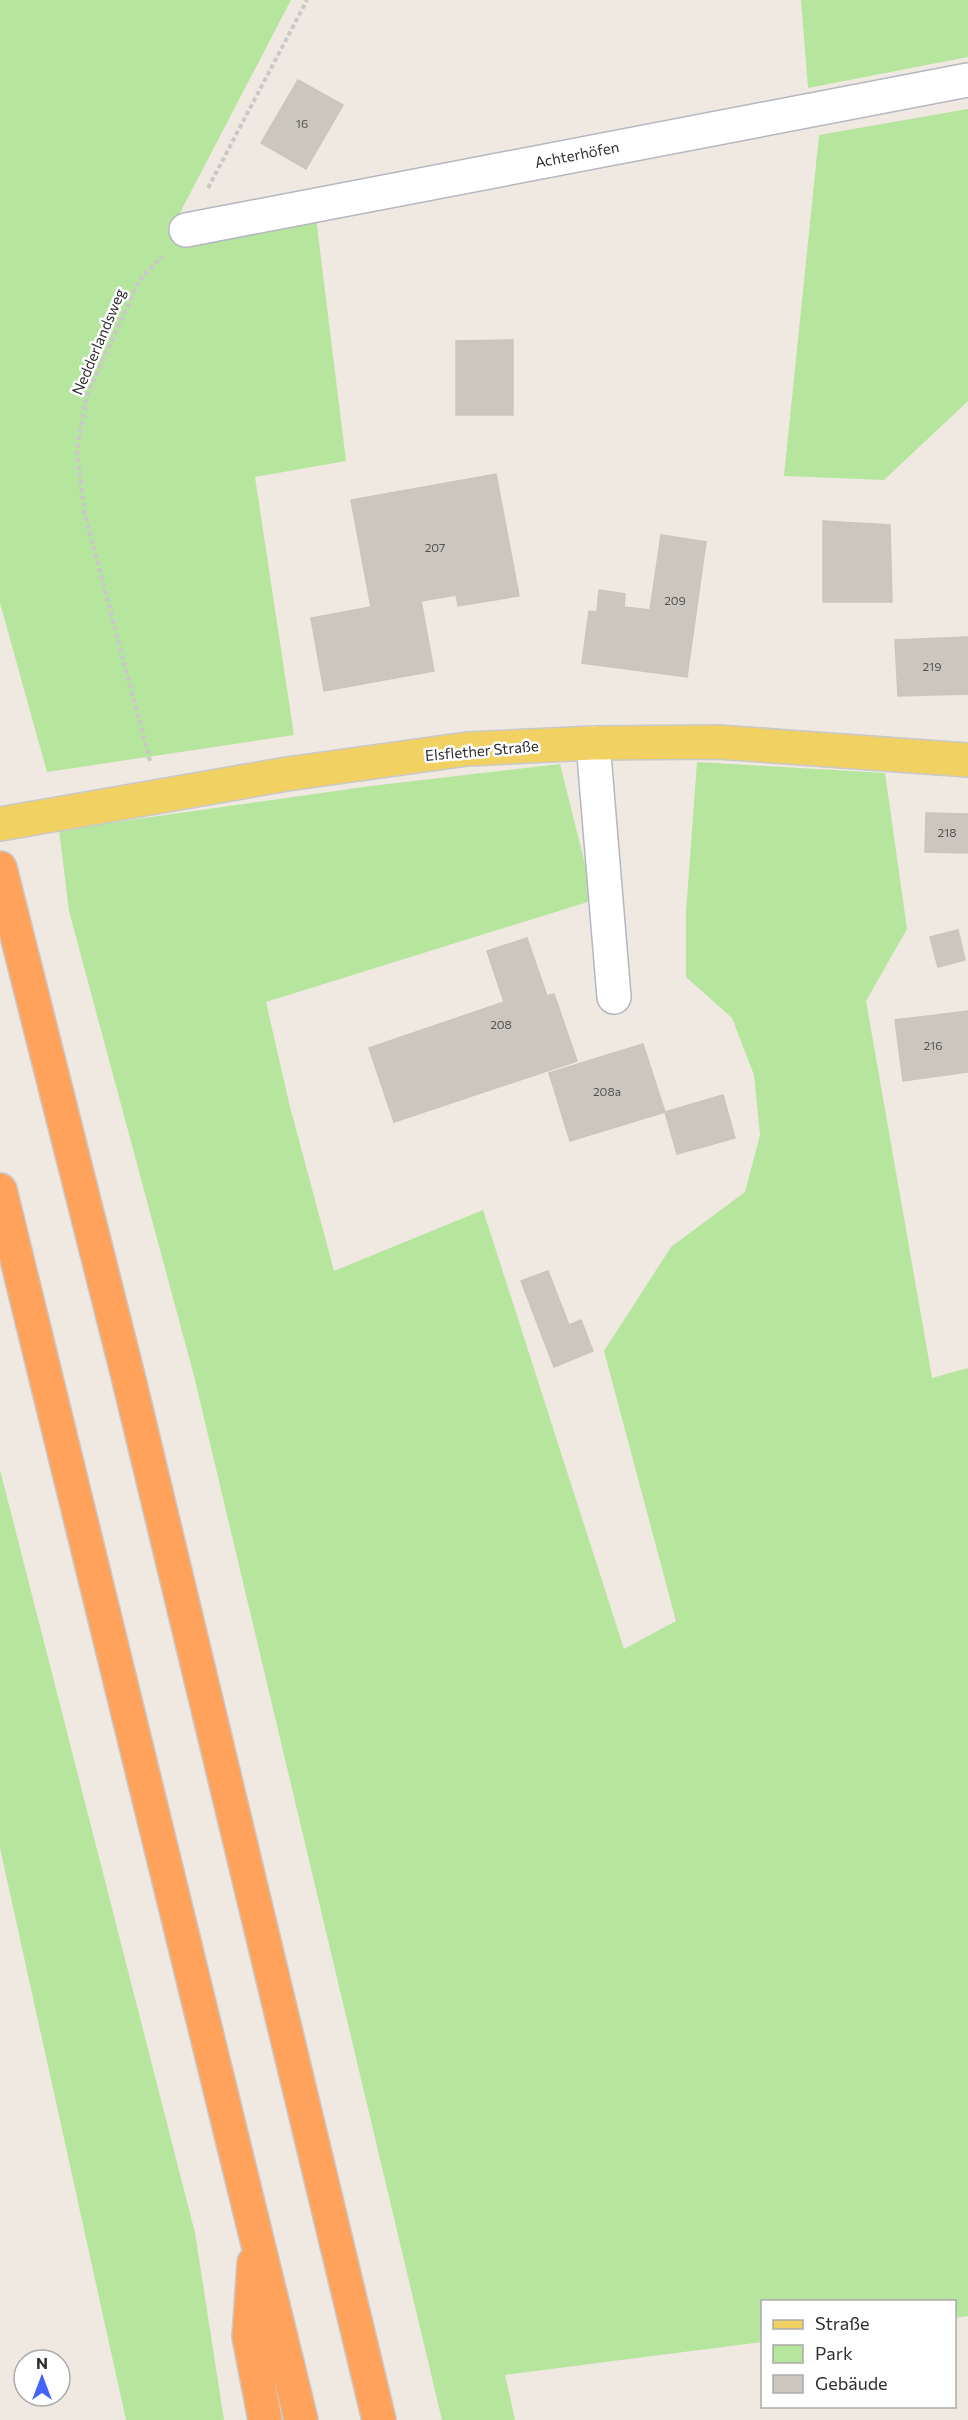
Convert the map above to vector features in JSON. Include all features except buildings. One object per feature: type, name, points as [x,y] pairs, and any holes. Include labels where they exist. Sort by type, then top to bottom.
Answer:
[{"type":"highway","points":[[0,868],[132,1391],[379,2420]]},
{"type":"highway","points":[[0,1190],[257,2231],[301,2420]]},
{"type":"highway","points":[[257,2231],[249,2337],[265,2420]]},
{"type":"main road","name":"Elsflether Straße","points":[[0,824],[287,774],[467,749],[593,743],[718,742],[968,760]]},
{"type":"lane","name":"Achterhöfen","points":[[186,230],[968,80]]},
{"type":"lane","points":[[593,743],[614,997]]},
{"type":"path","name":"Nedderlandsweg","points":[[152,768],[84,511],[77,450],[87,395],[139,281],[186,230],[307,0]]},
{"type":"green space","points":[[0,0],[291,0],[171,230],[316,218],[346,461],[255,477],[294,735],[47,772],[0,603]]},
{"type":"green space","points":[[801,0],[968,0],[968,57],[808,88]]},
{"type":"green space","points":[[968,109],[968,401],[884,480],[784,476],[819,135]]},
{"type":"green space","points":[[697,762],[885,773],[907,929],[866,1001],[932,1378],[968,1368],[968,2316],[956,2318],[956,2300],[761,2300],[761,2342],[505,2375],[515,2420],[442,2420],[194,1376],[69,911],[59,830],[371,786],[560,764],[594,900],[266,1002],[289,1103],[334,1271],[483,1210],[624,1649],[676,1621],[604,1351],[671,1247],[745,1192],[760,1135],[754,1075],[732,1018],[686,977],[686,912]]},
{"type":"green space","points":[[0,1470],[195,2233],[224,2420],[126,2420],[0,1848]]}]
